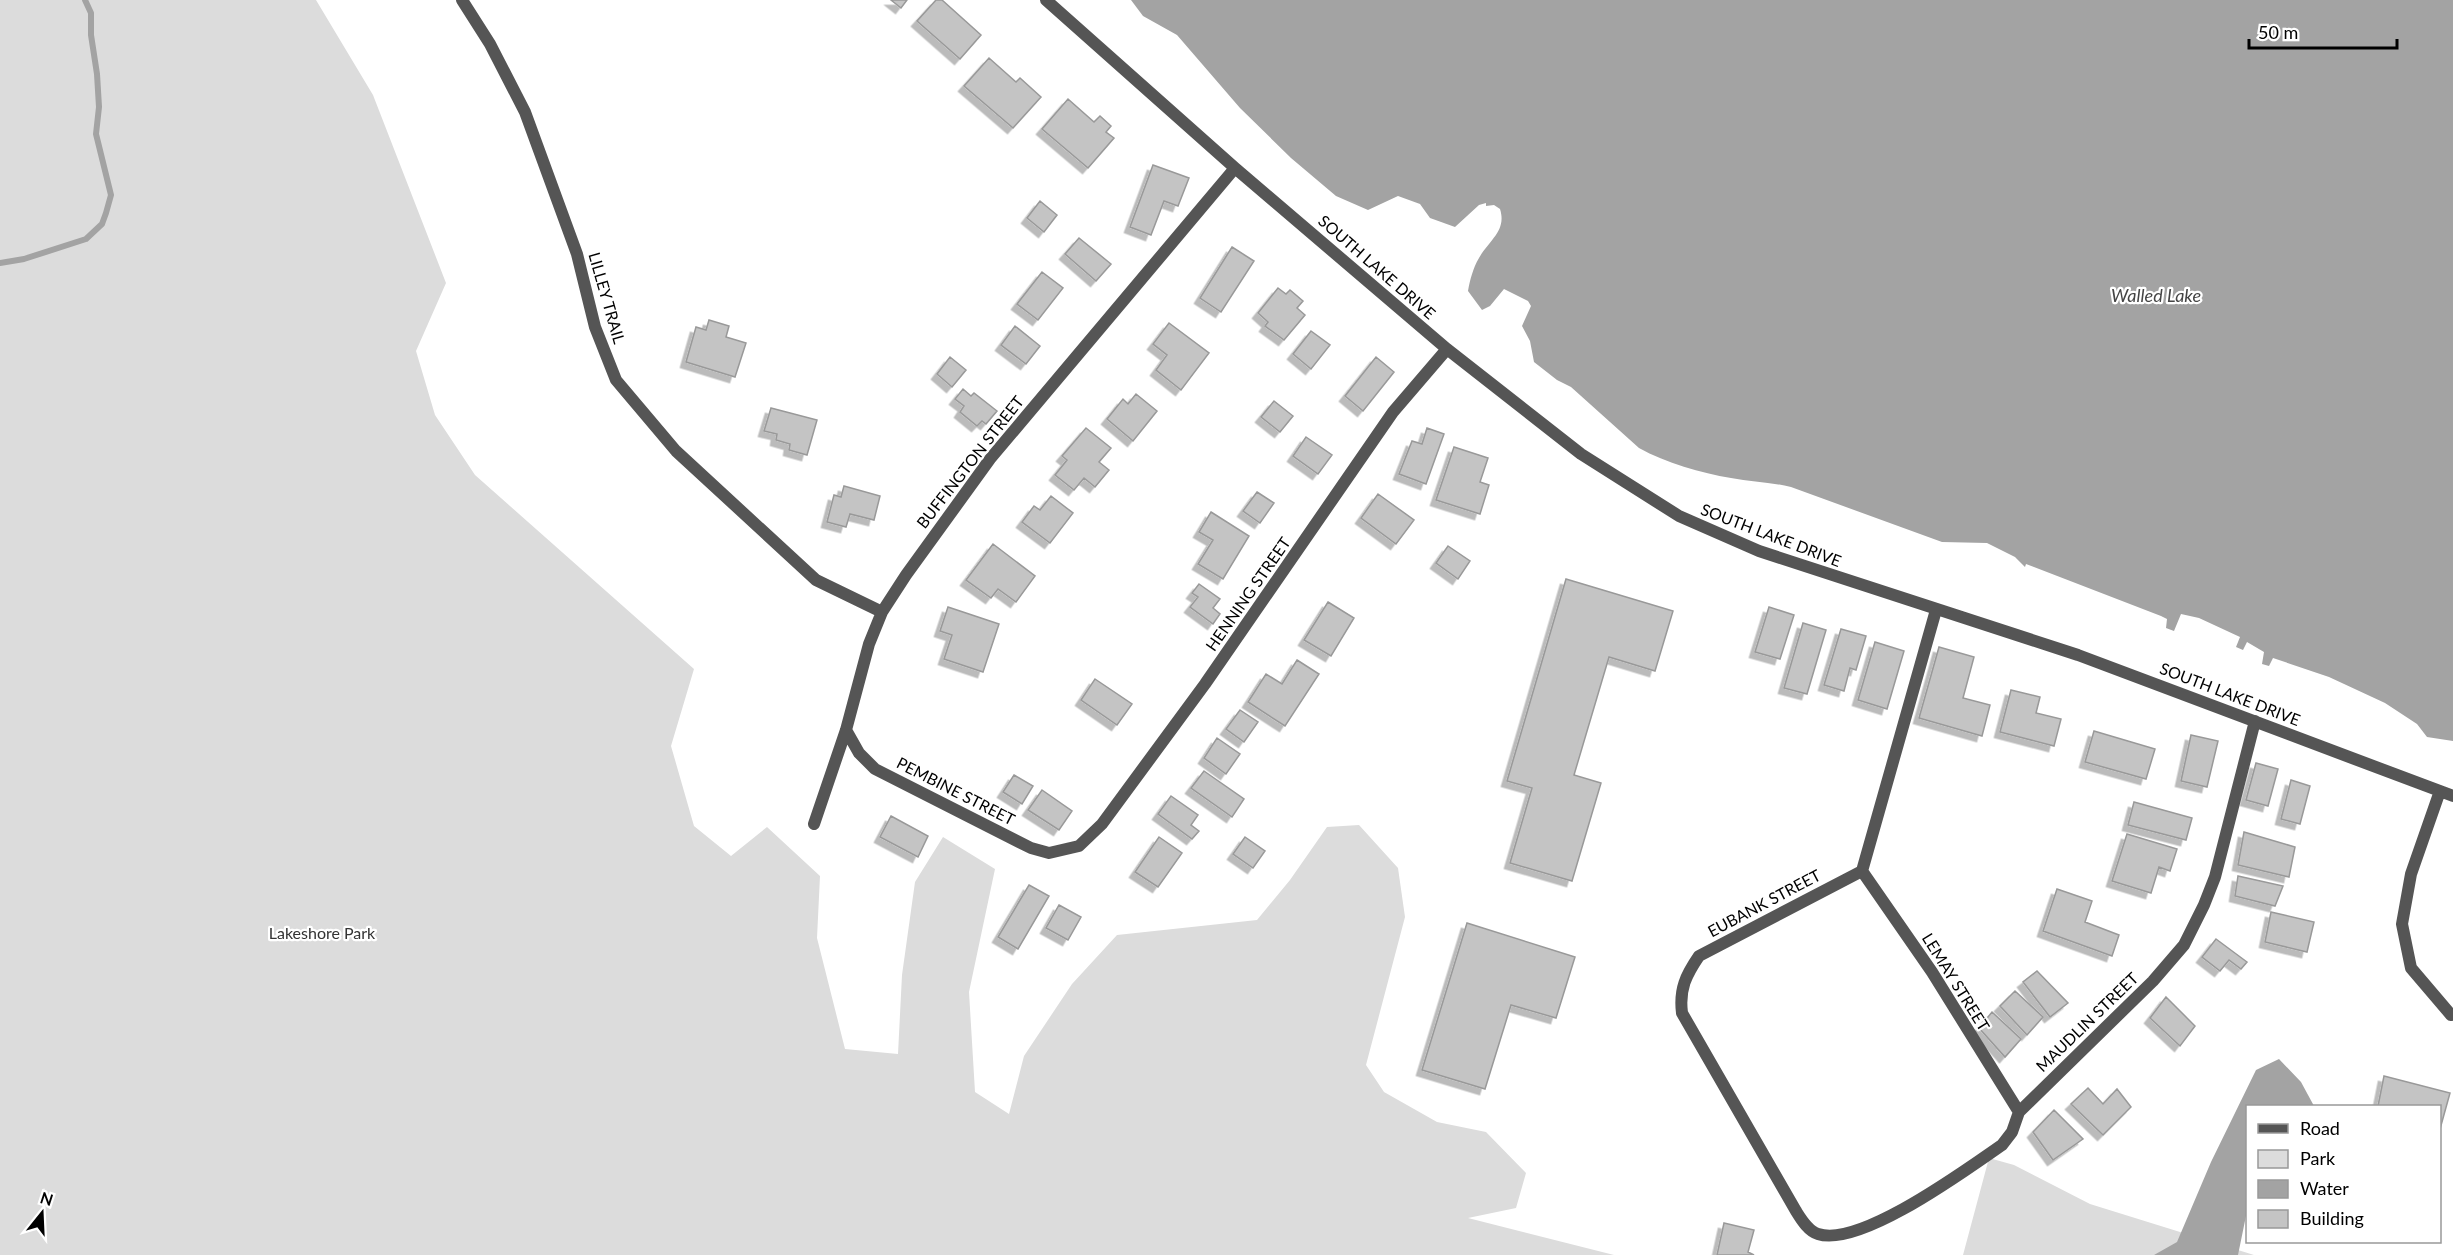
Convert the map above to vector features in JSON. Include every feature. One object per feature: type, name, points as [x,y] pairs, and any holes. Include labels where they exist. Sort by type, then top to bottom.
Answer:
[{"type":"street","name":"LILLEY TRAIL","points":[[462,0],[489,44],[525,112],[577,254],[595,327],[616,380],[676,451],[816,580],[882,612]]},
{"type":"street","name":"SOUTH LAKE DRIVE","points":[[1046,0],[1235,168],[1447,349],[1581,454],[1687,520],[1759,551],[2078,655],[2453,796]]},
{"type":"street","name":"BUFFINGTON STREET","points":[[814,824],[846,730],[862,664],[882,612],[920,553],[990,459],[1235,168]]},
{"type":"street","name":"HENNING STREET","points":[[1069,848],[1079,846],[1102,824],[1205,684],[1394,412],[1447,349]]},
{"type":"street","points":[[1862,871],[1936,610]]},
{"type":"street","name":"MAUDLIN STREET","points":[[1817,1234],[1832,1235],[1862,1230],[1905,1208],[2002,1144],[2012,1132],[2019,1112],[2153,981],[2184,945],[2204,905],[2214,877],[2255,721]]},
{"type":"street","name":"PEMBINE STREET","points":[[846,730],[859,753],[875,769],[1032,848],[1049,853],[1069,848]]},
{"type":"street","points":[[2440,791],[2411,874],[2402,924],[2411,968],[2451,1015]]},
{"type":"street","name":"LEMAY STREET","points":[[1862,871],[1932,972],[2019,1112]]},
{"type":"street","name":"EUBANK STREET","points":[[1817,1234],[1806,1226],[1796,1211],[1682,1013],[1680,996],[1686,976],[1700,956],[1862,871]]},
{"type":"green space","name":"Lakeshore Park","points":[[0,0],[316,0],[373,95],[446,283],[416,351],[435,415],[475,475],[694,669],[671,746],[694,826],[731,856],[767,827],[820,876],[817,938],[845,1049],[898,1054],[902,975],[915,882],[943,837],[995,869],[969,992],[975,1092],[1009,1114],[1024,1056],[1072,984],[1117,935],[1257,920],[1290,880],[1327,827],[1359,825],[1398,868],[1405,917],[1366,1065],[1384,1092],[1437,1122],[1486,1132],[1526,1173],[1516,1208],[1468,1218],[1614,1255],[0,1255]]},
{"type":"green space","points":[[1989,1158],[2014,1165],[2090,1204],[2254,1255],[1963,1255]]},
{"type":"water","name":"Walled Lake","points":[[1131,0],[2453,0],[2453,741],[2427,737],[2417,724],[2385,703],[2329,677],[2273,658],[2269,666],[2262,664],[2264,652],[2247,642],[2243,650],[2236,647],[2240,637],[2199,618],[2181,614],[2174,631],[2166,628],[2167,619],[2161,616],[2026,564],[2025,567],[2015,557],[1987,543],[1942,542],[1791,487],[1696,470],[1672,463],[1639,448],[1571,387],[1557,380],[1534,362],[1530,341],[1522,326],[1531,306],[1528,301],[1504,289],[1490,306],[1482,310],[1468,291],[1477,262],[1499,229],[1502,217],[1500,209],[1494,205],[1486,206],[1486,203],[1479,205],[1455,227],[1430,218],[1420,204],[1398,196],[1368,210],[1336,196],[1291,158],[1240,108],[1177,35],[1143,16]]},
{"type":"water","points":[[2279,1059],[2301,1082],[2313,1105],[2246,1105],[2246,1216],[2238,1255],[2154,1255],[2177,1242],[2211,1162],[2256,1070]]},
{"type":"building","points":[[891,0],[907,0],[901,8]]},
{"type":"building","points":[[936,0],[942,0],[981,35],[960,59],[917,21]]},
{"type":"building","points":[[989,58],[1016,82],[1020,78],[1041,97],[1013,128],[964,86]]},
{"type":"building","points":[[1068,99],[1094,122],[1100,116],[1111,126],[1106,132],[1114,138],[1088,168],[1042,129]]},
{"type":"building","points":[[1153,165],[1189,178],[1178,206],[1164,201],[1151,235],[1130,227]]},
{"type":"building","points":[[1040,201],[1057,215],[1044,232],[1027,218]]},
{"type":"building","points":[[1079,238],[1111,264],[1096,281],[1065,254]]},
{"type":"building","points":[[1232,247],[1254,261],[1221,312],[1200,298]]},
{"type":"building","points":[[1042,272],[1063,288],[1038,320],[1017,304]]},
{"type":"building","points":[[1278,288],[1286,294],[1290,290],[1303,301],[1297,308],[1305,315],[1284,340],[1265,326],[1268,322],[1258,313]]},
{"type":"building","points":[[709,320],[729,326],[726,337],[746,343],[735,377],[686,362],[696,327],[706,330]]},
{"type":"building","points":[[1169,323],[1209,353],[1181,390],[1156,370],[1167,355],[1153,344]]},
{"type":"building","points":[[1015,326],[1040,346],[1026,364],[1001,345]]},
{"type":"building","points":[[1311,331],[1330,345],[1311,369],[1293,354]]},
{"type":"building","points":[[950,357],[966,370],[952,387],[937,374]]},
{"type":"building","points":[[1376,357],[1394,372],[1363,411],[1345,396]]},
{"type":"building","points":[[963,389],[971,396],[974,393],[997,411],[986,424],[982,421],[977,426],[960,412],[964,406],[955,399]]},
{"type":"building","points":[[1136,394],[1157,411],[1133,441],[1107,419],[1123,399],[1128,404]]},
{"type":"building","points":[[1274,401],[1293,416],[1280,432],[1261,417]]},
{"type":"building","points":[[771,408],[817,420],[807,455],[789,450],[790,444],[776,440],[777,434],[764,431]]},
{"type":"building","points":[[1086,428],[1111,448],[1099,462],[1109,470],[1095,487],[1084,478],[1074,490],[1055,475],[1067,460],[1062,456]]},
{"type":"building","points":[[1427,428],[1444,434],[1426,484],[1399,474],[1412,441],[1422,444]]},
{"type":"building","points":[[1306,437],[1332,455],[1318,474],[1293,456]]},
{"type":"building","points":[[1454,447],[1488,458],[1480,482],[1489,485],[1480,514],[1436,500]]},
{"type":"building","points":[[844,486],[880,496],[874,520],[850,514],[846,527],[827,522],[834,495],[841,497]]},
{"type":"building","points":[[1257,492],[1274,503],[1260,523],[1243,511]]},
{"type":"building","points":[[1378,494],[1414,520],[1396,544],[1361,518]]},
{"type":"building","points":[[1051,496],[1073,513],[1050,543],[1022,522],[1034,506],[1040,510]]},
{"type":"building","points":[[1211,512],[1249,536],[1223,579],[1198,564],[1213,540],[1199,532]]},
{"type":"building","points":[[993,544],[1035,576],[1016,602],[998,589],[991,598],[966,580]]},
{"type":"building","points":[[1448,546],[1470,561],[1458,579],[1436,563]]},
{"type":"building","points":[[1566,579],[1673,611],[1655,671],[1609,657],[1574,775],[1601,783],[1572,881],[1510,863],[1532,788],[1507,781]]},
{"type":"building","points":[[1199,584],[1220,599],[1213,608],[1220,614],[1213,624],[1190,607],[1198,597],[1192,593]]},
{"type":"building","points":[[1328,602],[1354,618],[1331,656],[1304,640]]},
{"type":"building","points":[[948,607],[999,624],[983,672],[944,659],[952,635],[940,631]]},
{"type":"building","points":[[1769,607],[1794,615],[1780,659],[1755,652]]},
{"type":"building","points":[[1803,623],[1826,630],[1807,694],[1784,688]]},
{"type":"building","points":[[1841,629],[1866,636],[1856,670],[1850,668],[1844,691],[1824,685]]},
{"type":"building","points":[[1875,642],[1904,651],[1887,709],[1858,700]]},
{"type":"building","points":[[1939,647],[1974,657],[1963,698],[1990,705],[1982,736],[1919,718]]},
{"type":"building","points":[[1297,660],[1319,674],[1285,726],[1248,702],[1266,674],[1282,684]]},
{"type":"building","points":[[1095,679],[1132,704],[1117,725],[1081,700]]},
{"type":"building","points":[[2011,690],[2040,697],[2036,713],[2061,719],[2054,746],[2000,732]]},
{"type":"building","points":[[1240,710],[1258,722],[1244,742],[1226,729]]},
{"type":"building","points":[[2094,731],[2155,749],[2146,779],[2085,762]]},
{"type":"building","points":[[2191,735],[2218,741],[2207,787],[2181,781]]},
{"type":"building","points":[[1217,738],[1240,754],[1226,774],[1204,758]]},
{"type":"building","points":[[2256,763],[2278,769],[2268,806],[2246,800]]},
{"type":"building","points":[[1204,771],[1244,799],[1232,817],[1191,788]]},
{"type":"building","points":[[1014,775],[1033,786],[1022,804],[1003,792]]},
{"type":"building","points":[[2291,780],[2310,786],[2300,824],[2281,819]]},
{"type":"building","points":[[1042,790],[1072,811],[1059,830],[1028,810]]},
{"type":"building","points":[[1171,796],[1198,815],[1191,825],[1199,831],[1192,839],[1158,814]]},
{"type":"building","points":[[2134,802],[2192,818],[2186,840],[2128,825]]},
{"type":"building","points":[[891,816],[928,836],[918,857],[880,837]]},
{"type":"building","points":[[2244,832],[2295,847],[2289,877],[2238,865]]},
{"type":"building","points":[[2127,834],[2177,849],[2170,871],[2159,867],[2151,893],[2112,881]]},
{"type":"building","points":[[1159,837],[1182,853],[1158,887],[1135,872]]},
{"type":"building","points":[[1245,837],[1265,851],[1253,868],[1233,854]]},
{"type":"building","points":[[2238,876],[2283,886],[2275,906],[2235,896]]},
{"type":"building","points":[[1029,885],[1049,896],[1018,949],[998,937]]},
{"type":"building","points":[[2057,889],[2092,901],[2085,922],[2119,935],[2112,956],[2043,931]]},
{"type":"building","points":[[1059,905],[1081,917],[1068,940],[1046,928]]},
{"type":"building","points":[[2271,912],[2314,922],[2307,952],[2265,942]]},
{"type":"building","points":[[1467,923],[1575,957],[1556,1018],[1511,1005],[1485,1089],[1422,1070]]},
{"type":"building","points":[[2216,939],[2247,962],[2241,969],[2229,960],[2220,971],[2202,957]]},
{"type":"building","points":[[2037,971],[2068,1003],[2050,1017],[2023,982]]},
{"type":"building","points":[[2015,991],[2043,1017],[2027,1035],[2000,1006]]},
{"type":"building","points":[[2166,997],[2195,1026],[2180,1046],[2150,1018]]},
{"type":"building","points":[[1992,1012],[2021,1039],[2005,1057],[1979,1028]]},
{"type":"building","points":[[2384,1076],[2450,1093],[2441,1125],[2441,1105],[2378,1105]]},
{"type":"building","points":[[2088,1088],[2103,1104],[2117,1089],[2131,1107],[2103,1135],[2071,1104]]},
{"type":"building","points":[[2054,1110],[2083,1139],[2053,1160],[2033,1132]]},
{"type":"building","points":[[1724,1223],[1754,1230],[1748,1252],[1754,1255],[1717,1255]]},
{"type":"waterway","points":[[0,263],[24,259],[86,239],[102,224],[106,213],[111,195],[96,134],[99,107],[97,74],[91,35],[91,13],[85,0]]}]
